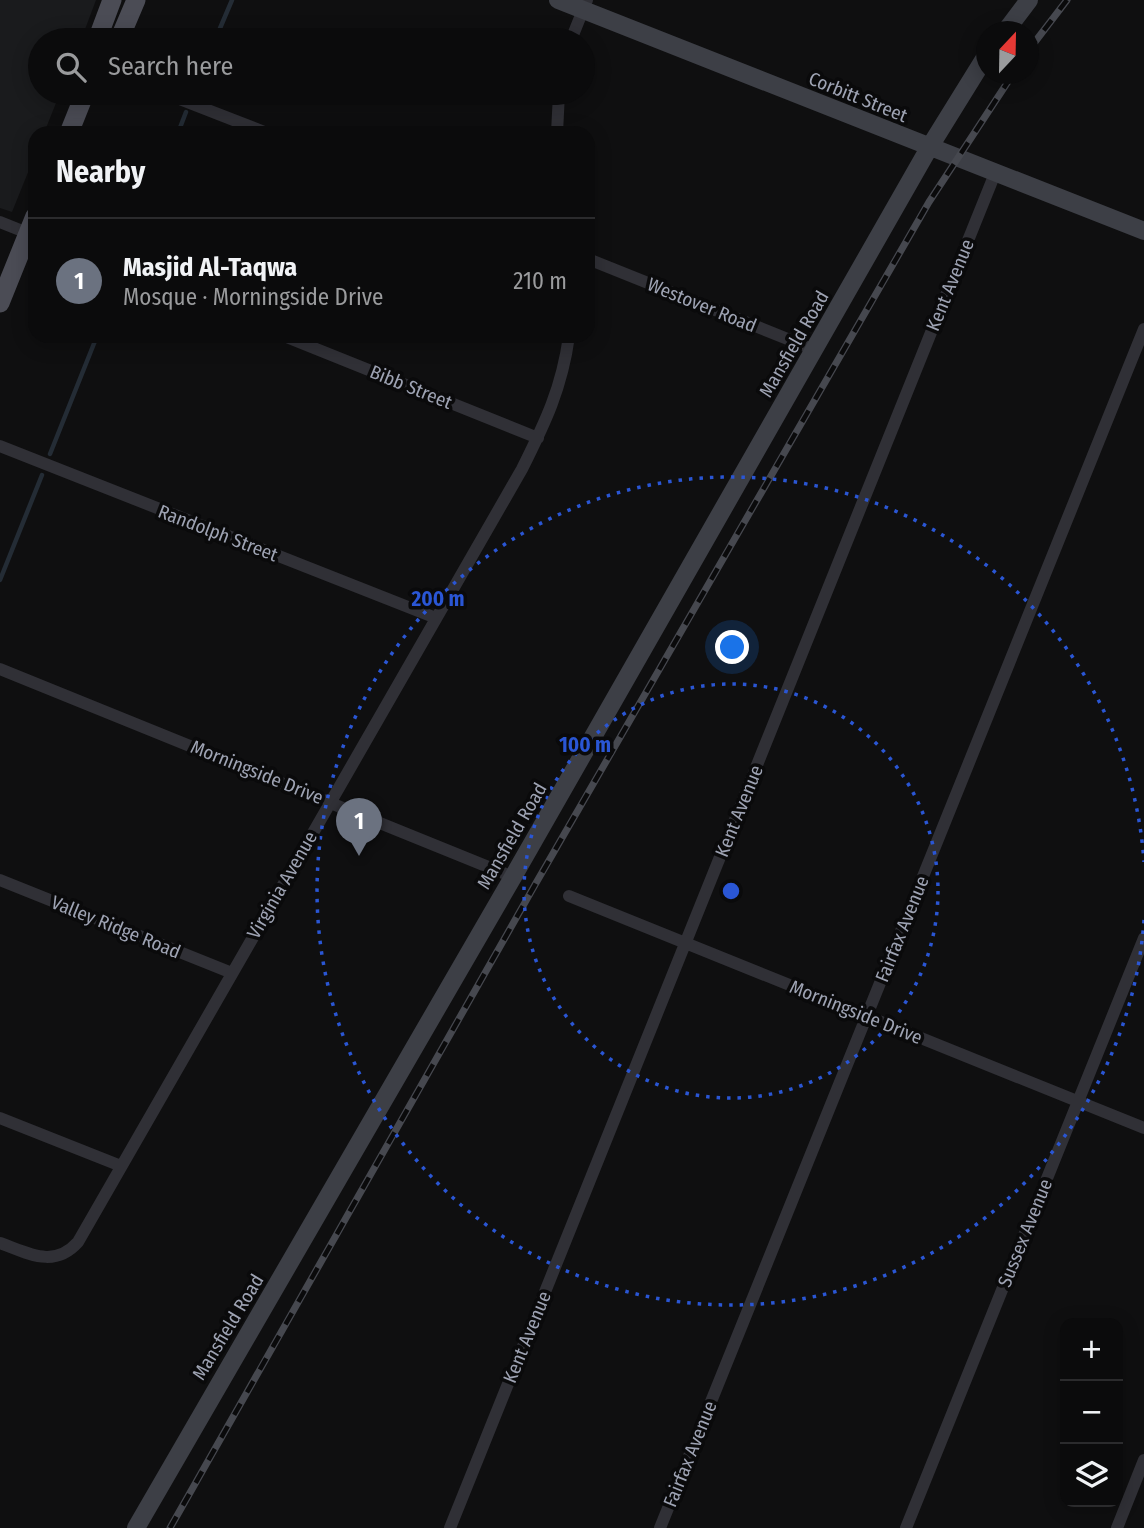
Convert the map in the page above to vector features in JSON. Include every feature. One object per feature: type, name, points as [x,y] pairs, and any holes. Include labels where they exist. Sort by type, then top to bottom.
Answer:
[{"type":"main road","points":[[102,28],[112,0]]},
{"type":"main road","points":[[124,28],[136,0]]},
{"type":"main road","name":"Corbitt Street","points":[[558,0],[585,5],[929,148],[996,171],[1144,231]]},
{"type":"main road","points":[[1014,21],[1029,0]]},
{"type":"main road","name":"Mansfield Road","points":[[136,1528],[513,877],[929,148],[976,73]]},
{"type":"main road","points":[[71,126],[80,105]]},
{"type":"main road","points":[[0,303],[28,239]]},
{"type":"street","points":[[576,28],[585,5]]},
{"type":"street","points":[[195,105],[249,126]]},
{"type":"street","points":[[557,126],[558,105]]},
{"type":"street","name":"Kent Avenue","points":[[450,1528],[996,171]]},
{"type":"street","points":[[0,222],[28,227]]},
{"type":"street","name":"Westover Road","points":[[595,262],[815,350]]},
{"type":"street","name":"Fairfax Avenue","points":[[660,1528],[1144,329]]},
{"type":"street","name":"Bibb Street","points":[[301,343],[538,438]]},
{"type":"street","name":"Virginia Avenue","points":[[0,1243],[45,1258],[64,1255],[78,1242],[538,438],[558,390],[568,343]]},
{"type":"street","name":"Randolph Street","points":[[0,446],[436,618]]},
{"type":"street","name":"Morningside Drive","points":[[0,669],[513,877]]},
{"type":"street","name":"Valley Ridge Road","points":[[0,880],[232,973]]},
{"type":"street","name":"Morningside Drive","points":[[569,896],[1144,1128]]},
{"type":"street","name":"Sussex Avenue","points":[[906,1528],[1144,937]]},
{"type":"street","points":[[0,1118],[121,1166]]},
{"type":"street","points":[[1116,1528],[1144,1460]]},
{"type":"shaded area","points":[[0,0],[96,0],[86,28],[28,28],[28,105],[55,105],[47,126],[28,126],[28,172],[12,212],[0,208]]},
{"type":"waterway","points":[[220,28],[232,0]]},
{"type":"waterway","points":[[181,126],[186,112]]},
{"type":"waterway","points":[[50,454],[94,343]]},
{"type":"waterway","points":[[0,580],[42,475]]},
{"type":"railway","points":[[1039,37],[1067,0]]},
{"type":"railway","points":[[170,1528],[536,883],[929,202],[1006,84]]},
{"type":"place","name":"Masjid Al-Taqwa","points":[[359,856]]}]
